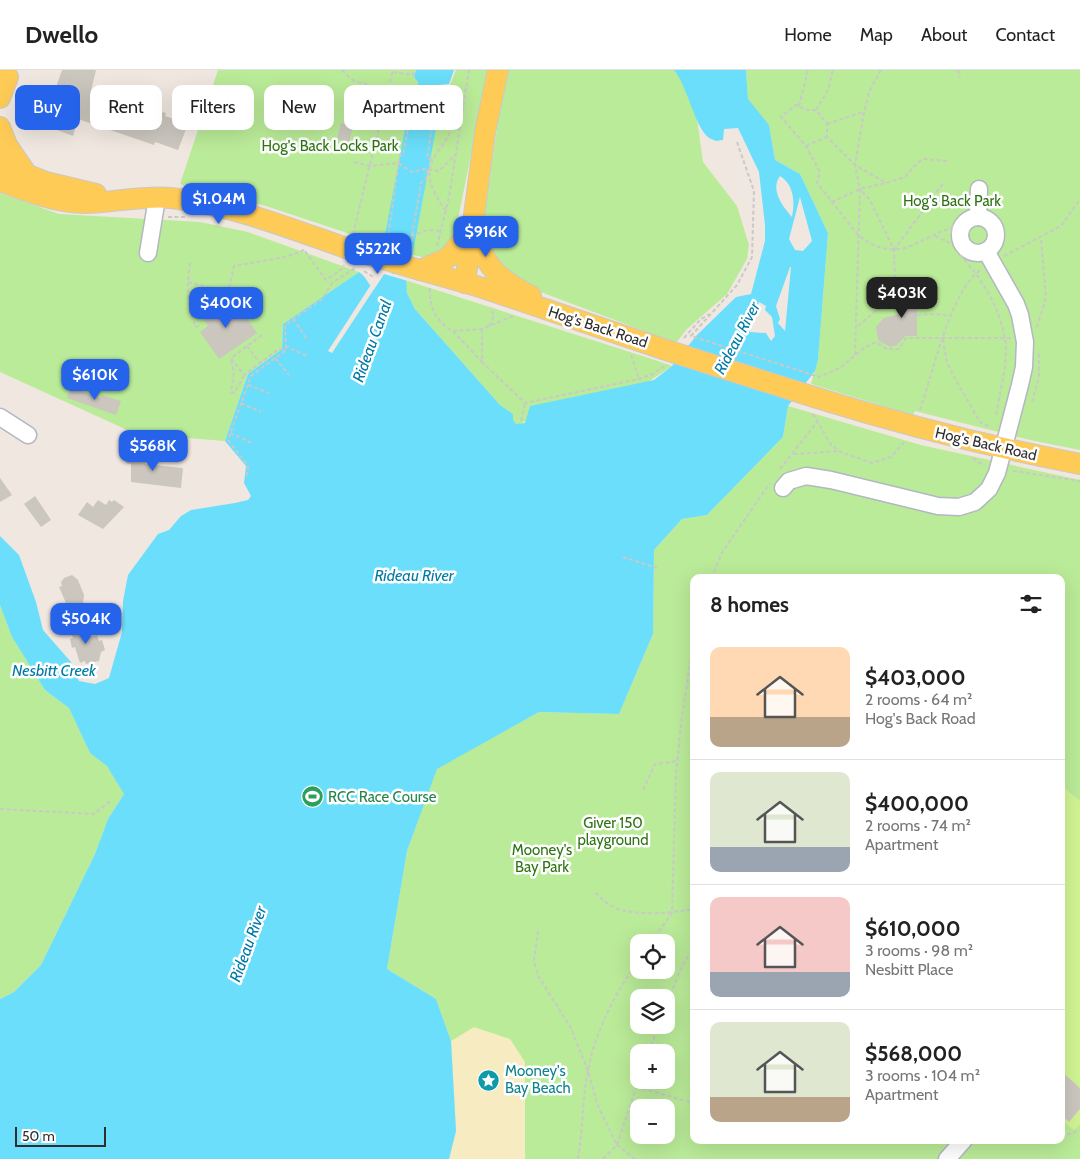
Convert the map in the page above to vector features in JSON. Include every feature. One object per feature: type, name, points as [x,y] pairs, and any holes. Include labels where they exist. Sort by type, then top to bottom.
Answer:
[{"type":"main road","points":[[465,283],[485,132],[498,70]]},
{"type":"main road","points":[[0,98],[7,78]]},
{"type":"main road","points":[[0,127],[7,145],[28,176]]},
{"type":"main road","name":"Hog's Back Road","points":[[0,164],[28,176],[116,200]]},
{"type":"main road","name":"Hog's Back Road","points":[[0,181],[42,196],[82,203],[158,198],[198,202],[222,208],[347,249],[465,283],[669,352],[927,431],[1000,459],[1080,464]]},
{"type":"main road","points":[[420,270],[439,263],[452,254],[472,229]]},
{"type":"main road","points":[[472,229],[484,259],[493,271],[514,287],[575,320]]},
{"type":"street","points":[[964,221],[989,221],[995,231],[994,242],[986,251],[975,253],[965,247],[960,237],[964,221],[979,188]]},
{"type":"street","points":[[148,253],[158,198]]},
{"type":"street","points":[[783,488],[789,481],[806,476],[831,480],[938,506],[960,508],[975,502],[983,495],[994,482],[1024,368],[1025,342],[1016,304],[986,251]]},
{"type":"street","points":[[0,417],[28,435]]},
{"type":"street","points":[[946,1159],[960,1144]]},
{"type":"path","points":[[342,70],[354,81],[368,85]]},
{"type":"path","points":[[391,85],[393,71],[413,75],[414,70]]},
{"type":"path","points":[[463,114],[469,70]]},
{"type":"path","points":[[799,106],[808,70]]},
{"type":"path","points":[[816,110],[828,90],[833,70]]},
{"type":"path","points":[[855,356],[860,189],[855,165],[869,92],[881,70]]},
{"type":"path","points":[[958,70],[960,78]]},
{"type":"path","points":[[463,91],[467,89]]},
{"type":"path","points":[[816,110],[807,110],[796,105],[781,117],[806,146],[820,172],[817,183],[858,235],[866,241],[894,250],[935,236],[964,221]]},
{"type":"path","points":[[816,110],[827,124],[827,137],[855,165],[886,183]]},
{"type":"path","points":[[827,124],[864,112]]},
{"type":"path","points":[[188,282],[228,292],[234,266],[286,257],[304,250],[326,280],[342,269],[380,130]]},
{"type":"path","points":[[408,130],[403,155],[400,155],[388,237],[399,245],[411,241],[421,183],[426,179],[432,160],[446,143],[451,130]]},
{"type":"path","points":[[432,130],[427,158],[432,160]]},
{"type":"path","points":[[436,249],[446,211],[461,130]]},
{"type":"path","points":[[806,146],[827,137]]},
{"type":"path","points":[[737,142],[754,191],[752,257],[737,285],[691,336],[819,377],[840,368],[876,342],[887,349],[899,349],[906,337],[943,339],[1018,337]]},
{"type":"path","points":[[354,162],[370,166],[399,164],[412,172],[442,170],[457,152]]},
{"type":"path","points":[[832,202],[860,189],[905,177],[917,163],[924,159],[947,161]]},
{"type":"path","points":[[428,170],[431,189],[446,211]]},
{"type":"path","points":[[894,250],[944,182]]},
{"type":"path","points":[[860,189],[870,200],[894,250],[896,305],[897,309],[904,316],[906,327]]},
{"type":"path","points":[[953,244],[964,221]]},
{"type":"path","points":[[411,236],[428,230],[440,231]]},
{"type":"path","points":[[935,236],[953,244],[983,283],[998,316],[1005,338],[1006,352],[996,421]]},
{"type":"path","points":[[190,263],[187,292],[191,315],[196,327],[202,324]]},
{"type":"path","points":[[286,350],[285,325],[322,299],[332,283],[355,268]]},
{"type":"path","points":[[430,288],[429,301],[434,314],[525,403]]},
{"type":"path","points":[[484,304],[492,308],[494,316],[489,326]]},
{"type":"path","points":[[857,326],[878,309],[896,305]]},
{"type":"path","points":[[525,403],[639,379],[653,374],[669,352],[700,320],[713,311]]},
{"type":"path","points":[[904,316],[935,314],[951,316]]},
{"type":"path","points":[[452,330],[482,329],[520,315]]},
{"type":"path","points":[[293,319],[308,339]]},
{"type":"path","points":[[482,329],[482,362]]},
{"type":"path","points":[[231,358],[262,334]]},
{"type":"path","points":[[918,416],[943,339]]},
{"type":"path","points":[[943,339],[947,363],[963,393],[980,422],[995,430]]},
{"type":"path","points":[[247,346],[260,363]]},
{"type":"path","points":[[285,346],[307,356]]},
{"type":"path","points":[[231,358],[234,373],[231,392],[234,393],[244,375],[279,349],[286,350]]},
{"type":"path","points":[[247,476],[248,466],[228,440],[252,375],[286,350]]},
{"type":"path","points":[[231,358],[244,375]]},
{"type":"path","points":[[275,358],[289,376]]},
{"type":"path","points":[[631,359],[639,379]]},
{"type":"path","points":[[249,371],[252,375]]},
{"type":"path","points":[[248,385],[269,393]]},
{"type":"path","points":[[241,403],[261,412]]},
{"type":"path","points":[[521,421],[525,403]]},
{"type":"path","points":[[842,452],[826,451],[792,455],[817,422],[831,445],[842,452],[872,464],[895,454],[905,441]]},
{"type":"path","points":[[230,434],[252,442]]},
{"type":"path","points":[[1000,459],[1080,482]]},
{"type":"path","points":[[713,574],[723,551],[764,489]]},
{"type":"path","points":[[623,557],[657,568]]},
{"type":"path","points":[[657,934],[672,913],[678,761],[690,670]]},
{"type":"path","points":[[643,790],[655,764],[678,761]]},
{"type":"path","points":[[0,809],[94,814],[110,801]]},
{"type":"path","points":[[595,893],[618,909],[672,913],[690,909]]},
{"type":"path","points":[[538,931],[534,960],[538,976],[571,1028],[588,1071],[598,1106],[617,1145],[635,1159]]},
{"type":"path","points":[[673,989],[680,970],[690,953]]},
{"type":"path","points":[[578,1159],[588,1071],[606,1015],[630,974]]},
{"type":"path","points":[[603,1159],[617,1145],[635,1089]]},
{"type":"path","points":[[643,1089],[690,1102]]},
{"type":"path","points":[[1065,1136],[1080,1130]]},
{"type":"green space","name":"Hog's Back Locks Park","points":[[218,70],[416,70],[414,77],[418,85],[344,85],[344,130],[411,130],[389,247],[266,206],[180,184],[198,130],[254,130],[254,85],[213,85]]},
{"type":"green space","points":[[456,70],[491,70],[480,110],[453,244],[431,259],[409,254],[432,130],[463,130],[463,85],[450,85]]},
{"type":"green space","points":[[509,70],[674,70],[682,80],[697,119],[703,162],[737,206],[749,245],[747,259],[727,294],[687,329],[676,343],[530,288],[496,268],[482,232],[498,121]]},
{"type":"green space","name":"Hog's Back Park","points":[[746,70],[1080,70],[1080,450],[1030,440],[915,411],[913,415],[811,384],[818,360],[828,233],[800,174],[775,160],[769,125],[748,100]]},
{"type":"green space","points":[[0,193],[59,214],[200,222],[248,232],[359,272],[283,324],[282,349],[248,374],[225,441],[136,434],[0,372]]},
{"type":"green space","points":[[405,280],[672,366],[648,382],[531,406],[526,421],[518,425],[513,422],[513,414],[500,405],[415,309],[407,293]]},
{"type":"green space","name":"Mooney's Bay Park","points":[[788,406],[921,445],[1080,480],[1080,1159],[449,1159],[456,1131],[451,1041],[436,999],[387,969],[407,851],[437,768],[539,712],[619,714],[653,634],[654,550],[682,519],[707,515],[783,437]]},
{"type":"green space","points":[[0,605],[12,637],[45,690],[69,708],[90,753],[108,766],[124,794],[108,819],[95,854],[41,965],[14,992],[0,999]]},
{"type":"green space","points":[[1065,788],[1080,801],[1080,1124],[1074,1130],[1065,1123]]},
{"type":"sand","name":"Mooney's Bay Beach","points":[[474,1027],[510,1039],[525,1062],[525,1159],[449,1159],[456,1131],[451,1041]]},
{"type":"water","points":[[416,70],[454,70],[449,84],[418,85],[414,77]]},
{"type":"water","name":"Rideau River","points":[[674,70],[746,70],[748,99],[769,125],[775,160],[800,174],[828,233],[818,360],[815,371],[788,406],[783,437],[707,515],[682,519],[654,550],[653,634],[619,714],[539,712],[437,769],[407,851],[387,969],[436,999],[451,1041],[456,1131],[449,1159],[0,1159],[0,999],[14,992],[41,965],[95,854],[108,819],[124,794],[107,766],[90,753],[69,708],[45,690],[12,637],[0,605],[0,536],[19,555],[36,602],[43,630],[71,662],[79,681],[95,684],[109,678],[122,632],[123,601],[128,575],[158,534],[169,530],[181,516],[191,510],[248,500],[251,496],[244,483],[246,466],[225,441],[248,374],[282,349],[283,324],[359,272],[374,289],[384,274],[387,256],[405,262],[407,293],[415,309],[500,405],[513,414],[513,420],[516,424],[525,423],[530,406],[654,380],[672,366],[697,335],[736,297],[751,294],[765,241],[759,172],[738,128],[724,129],[723,140],[716,141],[709,138],[699,125],[679,77]],"holes":[[[780,176],[791,189],[793,199],[792,217],[778,197],[777,181]],[[800,197],[812,241],[803,251],[795,250],[789,239]],[[790,267],[791,267],[785,331],[778,323],[780,319],[776,306]],[[759,302],[766,306],[765,310],[772,317],[775,336],[771,341],[766,333],[750,332],[748,327]]]},
{"type":"pier","points":[[384,256],[407,262],[408,281],[384,274],[332,353],[328,351],[372,283],[374,285],[381,273]]},
{"type":"building","points":[[62,70],[96,70],[92,85],[90,85],[90,123],[80,120],[80,85],[57,85]]},
{"type":"building","points":[[162,112],[166,113],[165,116],[172,118],[172,130],[186,130],[178,150],[155,142],[154,145],[110,130],[162,130]]},
{"type":"building","points":[[341,123],[344,124],[344,130],[352,130],[349,142],[337,139]]},
{"type":"building","points":[[57,130],[75,130],[73,136]]},
{"type":"building","points":[[899,291],[924,291],[924,308],[917,308],[917,336],[905,336],[897,345],[890,347],[878,340],[876,327],[884,318],[899,314]]},
{"type":"building","points":[[219,302],[227,313],[238,305],[257,333],[219,359],[200,332],[208,326],[200,315]]},
{"type":"building","points":[[71,387],[101,398],[102,395],[121,401],[116,415],[67,398]]},
{"type":"building","points":[[130,450],[148,456],[145,464],[183,468],[181,488],[131,482],[131,464],[126,463]]},
{"type":"building","points":[[0,478],[12,495],[0,502]]},
{"type":"building","points":[[35,496],[51,520],[41,527],[24,504]]},
{"type":"building","points":[[98,500],[106,505],[109,500],[112,502],[114,500],[124,507],[103,529],[78,515],[87,502],[93,507]]},
{"type":"building","points":[[72,575],[78,580],[84,595],[83,604],[69,610],[59,587],[62,586],[61,582],[64,578]]},
{"type":"building","points":[[77,620],[83,639],[97,635],[99,641],[102,640],[105,650],[101,652],[99,661],[86,664],[85,661],[80,663],[75,647],[72,648],[70,639],[73,638],[69,623]]},
{"type":"building","points":[[1065,1075],[1080,1088],[1080,1109],[1069,1122],[1065,1118]]},
{"type":"waterway","points":[[395,268],[426,98],[436,70]]},
{"type":"waterway","points":[[418,93],[436,96],[405,262],[387,256],[418,93]]},
{"type":"place","name":"RCC Race Course","points":[[312,797]]},
{"type":"place","name":"Mooney's Bay Beach","points":[[489,1080]]},
{"type":"water label","name":"Rideau Canal","points":[[372,341]]},
{"type":"water label","name":"Nesbitt Creek","points":[[54,670]]},
{"type":"park label","name":"Giver 150 playground","points":[[613,832]]}]
